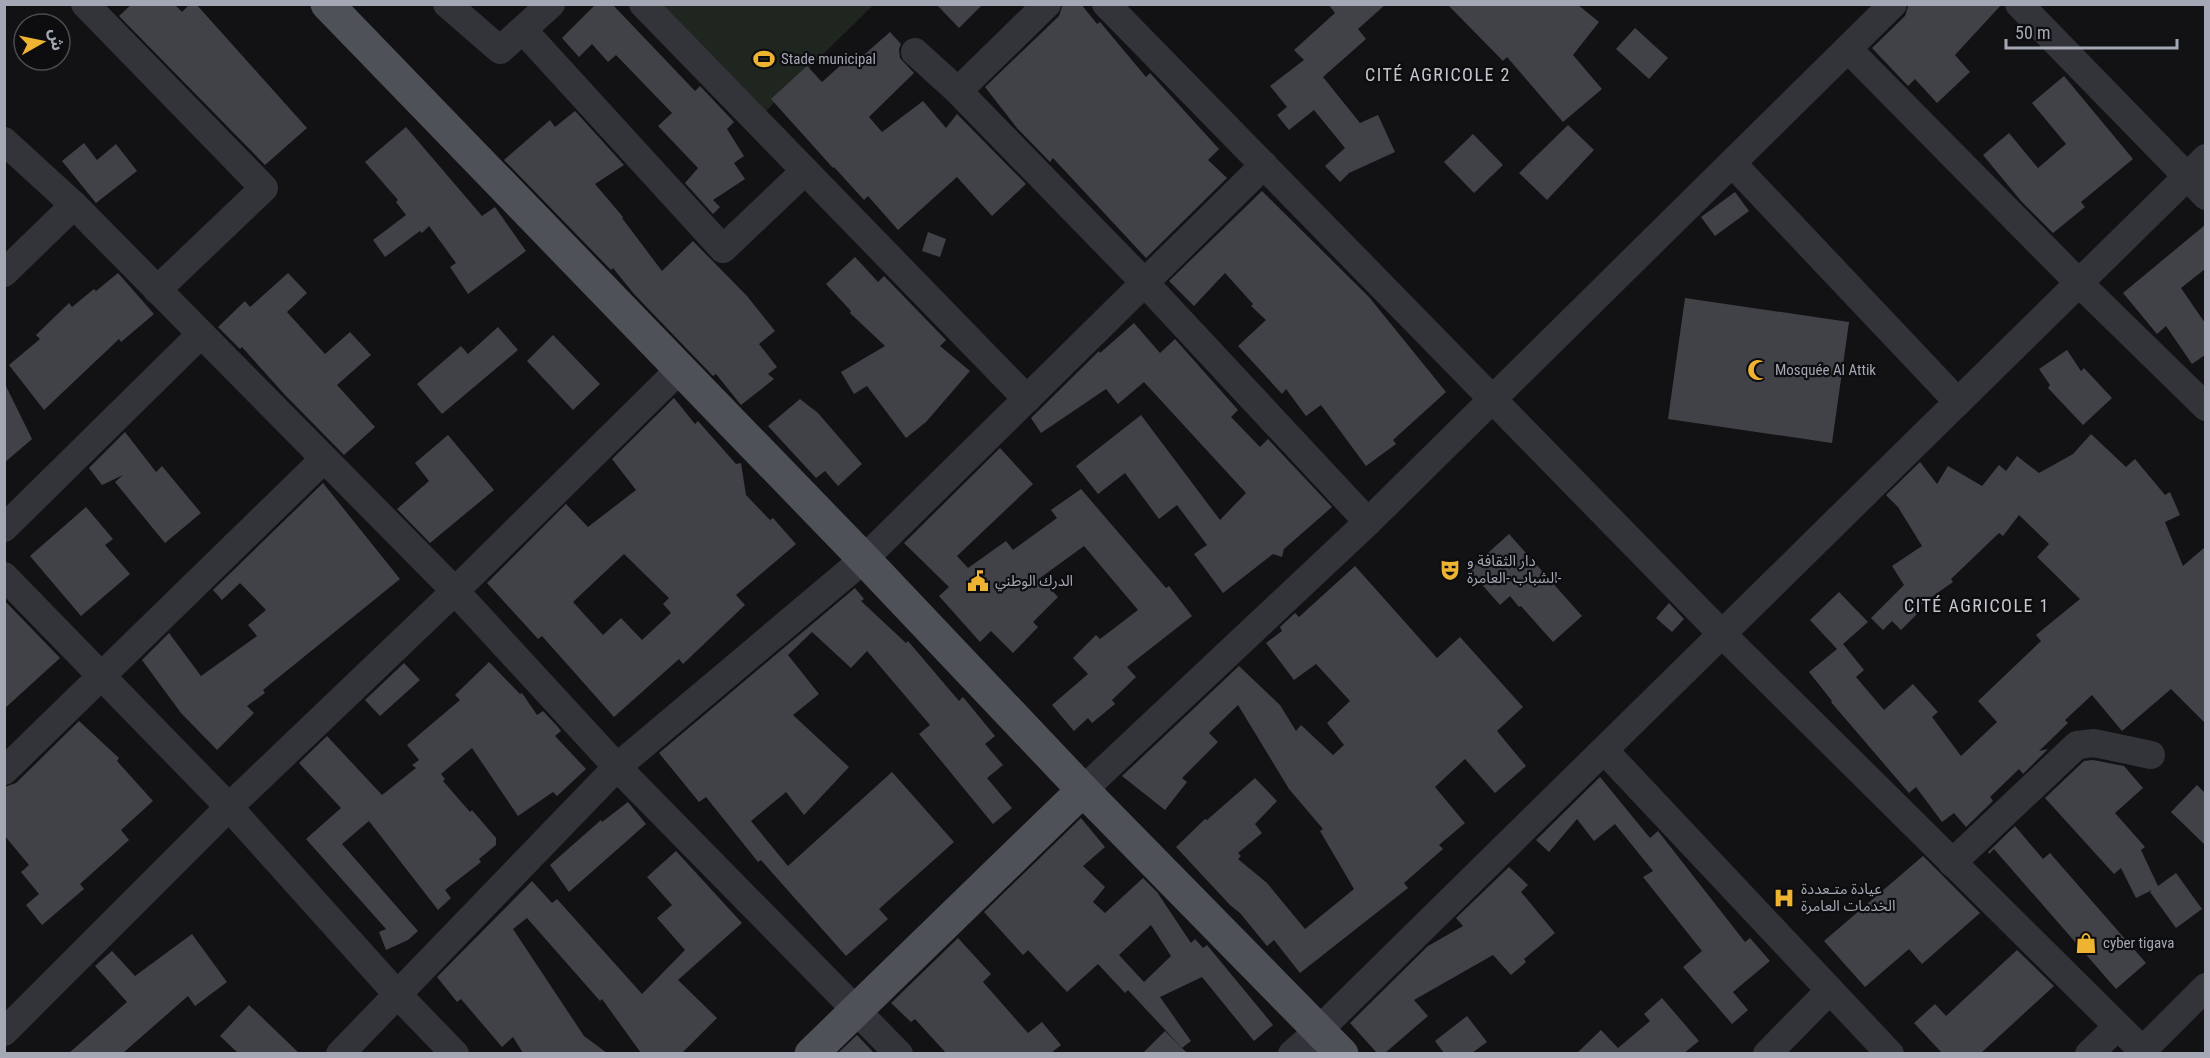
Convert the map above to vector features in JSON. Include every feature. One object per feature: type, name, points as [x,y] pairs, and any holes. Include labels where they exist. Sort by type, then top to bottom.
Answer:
[{"type":"main road","points":[[327,4],[1083,790],[1342,1053]]},
{"type":"main road","points":[[811,1053],[1083,790]]},
{"type":"street","points":[[85,4],[264,188],[157,290]]},
{"type":"street","points":[[447,4],[500,50],[551,4]]},
{"type":"street","points":[[643,4],[1027,399]]},
{"type":"street","points":[[958,91],[1047,4]]},
{"type":"street","points":[[1106,4],[1722,634],[2142,1052],[2205,987]]},
{"type":"street","points":[[1083,790],[1368,522],[1893,4]]},
{"type":"street","points":[[1292,1053],[1319,1030],[2079,283],[2199,177],[2019,4]]},
{"type":"street","points":[[523,30],[723,249],[805,171]]},
{"type":"street","points":[[1848,49],[2205,407]]},
{"type":"street","points":[[915,52],[958,91],[1145,283],[1368,522]]},
{"type":"street","points":[[4,141],[74,205],[455,591],[617,767],[899,1053]]},
{"type":"street","points":[[1732,163],[1958,402]]},
{"type":"street","points":[[340,1053],[617,767],[864,560],[1264,165]]},
{"type":"street","points":[[4,273],[74,205]]},
{"type":"street","points":[[4,528],[201,334]]},
{"type":"street","points":[[4,1032],[229,807],[455,591],[680,369]]},
{"type":"street","points":[[4,771],[324,459]]},
{"type":"street","points":[[4,576],[229,807],[397,994],[455,1053]]},
{"type":"street","points":[[1952,863],[2077,744],[2094,743],[2151,755]]},
{"type":"street","points":[[1604,750],[1890,1053]]},
{"type":"street","points":[[1767,1053],[1830,990]]},
{"type":"street","points":[[2089,1053],[2117,1027]]},
{"type":"shaded area","name":"Stade municipal","points":[[656,5],[873,5],[763,114]]},
{"type":"building","points":[[132,4],[174,4],[182,12],[190,4],[196,4],[307,128],[265,165],[119,16]]},
{"type":"building","points":[[596,4],[612,4],[695,91],[700,86],[734,122],[727,129],[744,156],[734,163],[745,179],[713,200],[720,207],[713,214],[685,183],[698,168],[658,126],[672,113],[616,55],[608,62],[592,44],[579,57],[562,38]]},
{"type":"building","points":[[936,4],[983,4],[959,28]]},
{"type":"building","points":[[1063,4],[1081,4],[1097,24],[1100,22],[1146,77],[1150,73],[1219,149],[1208,160],[1227,178],[1146,258],[1053,158],[1050,162],[1017,128],[985,87],[1059,16]]},
{"type":"building","points":[[1328,4],[1386,4],[1358,29],[1366,39],[1323,77],[1360,123],[1378,115],[1395,152],[1349,173],[1340,182],[1325,166],[1345,148],[1314,110],[1289,130],[1277,115],[1287,107],[1270,86],[1304,60],[1294,50],[1335,13]]},
{"type":"building","points":[[1447,4],[1577,4],[1599,22],[1573,55],[1602,89],[1563,122],[1507,57],[1503,61]]},
{"type":"building","points":[[1909,4],[2002,4],[1955,55],[1970,72],[1937,103],[1915,79],[1908,86],[1872,48],[1905,16]]},
{"type":"building","points":[[1635,28],[1668,58],[1649,79],[1616,49]]},
{"type":"building","points":[[890,32],[901,44],[900,58],[914,73],[869,117],[882,132],[923,101],[946,128],[957,114],[1026,184],[992,216],[957,177],[898,230],[868,196],[864,200],[771,99],[807,66],[822,82],[852,55],[857,61]]},
{"type":"building","points":[[2064,76],[2133,159],[2081,202],[2085,207],[2053,233],[2021,201],[1983,155],[2009,133],[2038,168],[2066,144],[2032,103]]},
{"type":"building","points":[[575,111],[624,165],[595,184],[623,217],[662,271],[693,241],[747,296],[775,331],[759,344],[777,367],[768,374],[774,379],[741,405],[716,374],[713,376],[634,294],[613,268],[611,270],[504,160],[550,120],[555,127]]},
{"type":"building","points":[[1568,125],[1594,150],[1547,200],[1519,173]]},
{"type":"building","points":[[406,127],[482,216],[495,207],[526,251],[468,294],[450,267],[456,263],[429,226],[385,257],[373,240],[406,215],[396,202],[398,200],[365,162]]},
{"type":"building","points":[[1473,134],[1503,165],[1474,193],[1444,162]]},
{"type":"building","points":[[84,143],[97,160],[116,144],[137,171],[96,203],[62,161]]},
{"type":"building","points":[[1262,191],[1369,297],[1446,392],[1393,440],[1396,444],[1366,466],[1321,405],[1306,416],[1286,389],[1282,394],[1238,346],[1266,320],[1251,306],[1253,304],[1225,273],[1194,306],[1169,281]]},
{"type":"building","points":[[1735,192],[1749,211],[1715,236],[1701,217]]},
{"type":"building","points":[[2205,225],[2205,269],[2181,288],[2205,323],[2205,355],[2192,364],[2166,326],[2157,334],[2123,293]]},
{"type":"building","points":[[928,232],[946,239],[940,257],[922,251]]},
{"type":"building","points":[[855,257],[878,282],[884,276],[946,340],[940,346],[970,371],[926,422],[906,438],[867,386],[854,394],[841,372],[885,346],[850,313],[851,311],[826,284]]},
{"type":"building","points":[[118,273],[154,314],[121,342],[119,339],[44,410],[9,365],[40,339],[36,335],[69,303],[72,307]]},
{"type":"building","points":[[288,273],[307,293],[287,312],[325,354],[350,332],[371,355],[337,385],[375,427],[344,455],[242,347],[240,349],[218,327],[245,301],[250,307]]},
{"type":"building","name":"Mosquée Al Attik","points":[[1685,298],[1849,322],[1832,443],[1668,419]]},
{"type":"building","points":[[1134,323],[1160,353],[1175,339],[1238,410],[1231,417],[1260,447],[1268,439],[1332,507],[1284,549],[1282,557],[1273,554],[1223,593],[1194,554],[1207,545],[1177,505],[1159,519],[1125,473],[1098,494],[1076,466],[1141,415],[1220,520],[1246,493],[1144,382],[1118,404],[1106,389],[1041,433],[1031,418],[1099,351],[1100,353]]},
{"type":"building","points":[[498,327],[518,350],[442,414],[417,384],[461,346],[468,354]]},
{"type":"building","points":[[553,335],[600,384],[573,410],[527,361]]},
{"type":"building","points":[[2067,350],[2081,371],[2084,368],[2112,398],[2083,425],[2048,388],[2050,385],[2039,369]]},
{"type":"building","points":[[4,382],[32,439],[4,463]]},
{"type":"building","points":[[674,398],[695,424],[698,421],[736,464],[741,463],[746,495],[770,520],[773,518],[796,544],[736,595],[745,605],[683,664],[679,659],[614,717],[542,636],[538,639],[487,583],[566,504],[588,527],[636,490],[612,459]],"holes":[[[624,554],[669,598],[663,604],[671,613],[642,640],[621,618],[603,635],[573,602]]]},
{"type":"building","points":[[800,399],[818,413],[862,464],[838,486],[825,471],[816,478],[768,426]]},
{"type":"building","points":[[125,432],[156,472],[162,466],[201,513],[165,543],[115,482],[123,475],[102,485],[89,468]]},
{"type":"building","points":[[2091,434],[2126,467],[2135,459],[2165,495],[2170,492],[2180,515],[2165,522],[2183,566],[2205,547],[2205,723],[2171,689],[2122,731],[2092,695],[2065,720],[2068,723],[2039,751],[2048,749],[2023,774],[2019,769],[1990,797],[1993,801],[1966,827],[1954,813],[1942,822],[1916,787],[1909,793],[1831,702],[1809,672],[1837,649],[1810,620],[1839,592],[1868,622],[1843,644],[1864,670],[1856,677],[1884,710],[1913,684],[1938,712],[1932,717],[1961,756],[1997,722],[1978,701],[2041,641],[2036,635],[2080,599],[2037,557],[2049,544],[2019,515],[2003,536],[1999,533],[1951,579],[1953,582],[1913,610],[1917,614],[1901,630],[1892,621],[1883,630],[1871,618],[1904,585],[1892,566],[1922,546],[1898,507],[1886,495],[1920,462],[1937,484],[1948,466],[1982,486],[1999,465],[2006,471],[2017,456],[2039,473],[2073,454]]},
{"type":"building","points":[[448,435],[494,490],[430,543],[397,509],[429,481],[415,463]]},
{"type":"building","points":[[1000,448],[1033,484],[957,556],[968,568],[1006,541],[1013,550],[1057,518],[1051,510],[1081,489],[1166,588],[1169,586],[1192,616],[1127,667],[1136,677],[1112,700],[1115,704],[1092,723],[1088,718],[1074,731],[1052,705],[1088,674],[1073,658],[1096,635],[1100,639],[1138,610],[1084,546],[1040,578],[1058,597],[1033,622],[1038,627],[1013,653],[991,631],[980,642],[939,596],[949,587],[904,543]]},
{"type":"building","points":[[323,483],[400,579],[263,690],[265,693],[247,706],[254,713],[217,750],[181,713],[142,660],[169,633],[201,676],[257,636],[248,625],[266,610],[240,583],[222,600],[213,590]]},
{"type":"building","points":[[86,507],[113,539],[105,545],[130,574],[81,616],[30,556]]},
{"type":"building","points":[[1509,534],[1582,616],[1553,642],[1510,596],[1500,605],[1469,570]]},
{"type":"building","points":[[1355,566],[1437,658],[1460,637],[1523,707],[1497,731],[1526,766],[1495,793],[1465,759],[1435,787],[1465,823],[1439,845],[1443,849],[1404,883],[1408,888],[1300,973],[1274,940],[1267,946],[1240,913],[1176,847],[1205,819],[1207,820],[1255,778],[1277,801],[1255,824],[1262,833],[1238,853],[1241,856],[1238,859],[1267,883],[1305,929],[1354,889],[1320,831],[1323,829],[1289,789],[1238,705],[1209,733],[1218,742],[1182,778],[1187,782],[1165,810],[1122,776],[1239,666],[1280,705],[1296,731],[1301,725],[1333,755],[1344,745],[1327,723],[1350,701],[1316,664],[1294,680],[1266,643],[1282,631],[1280,627],[1295,613],[1299,617]]},
{"type":"building","points":[[855,588],[864,599],[861,601],[906,643],[908,641],[959,701],[963,697],[995,736],[985,744],[1003,765],[987,778],[1012,808],[993,824],[919,734],[930,725],[867,651],[851,668],[812,632],[788,655],[819,694],[793,715],[849,767],[804,815],[786,792],[751,821],[788,866],[892,772],[954,842],[879,909],[888,919],[846,956],[761,860],[758,862],[706,797],[699,802],[659,753]]},
{"type":"building","points":[[4,600],[60,658],[4,709]]},
{"type":"building","points":[[1669,603],[1684,619],[1672,632],[1656,618]]},
{"type":"building","points":[[489,662],[520,694],[522,693],[537,715],[543,711],[558,727],[561,731],[555,736],[586,769],[557,796],[553,792],[518,816],[472,748],[441,774],[445,779],[443,781],[496,838],[496,845],[479,859],[481,862],[445,890],[451,898],[438,910],[369,821],[342,844],[418,931],[408,940],[386,950],[379,932],[386,929],[306,839],[341,808],[299,763],[327,736],[382,795],[416,768],[412,765],[419,760],[407,745],[460,700],[455,695]]},
{"type":"building","points":[[404,663],[420,680],[380,716],[365,700]]},
{"type":"building","points":[[79,721],[119,758],[117,761],[153,801],[121,830],[129,840],[80,884],[84,889],[42,925],[26,905],[39,894],[21,872],[29,865],[4,835],[4,787],[16,783]]},
{"type":"building","points":[[2093,760],[2124,766],[2143,788],[2115,813],[2145,847],[2141,850],[2158,886],[2176,873],[2202,909],[2176,928],[2150,892],[2152,890],[2136,898],[2121,868],[2114,874],[2045,798],[2084,761]]},
{"type":"building","points":[[1600,777],[1650,838],[1658,831],[1745,942],[1750,938],[1770,961],[1733,992],[1748,1010],[1732,1024],[1683,967],[1702,951],[1643,877],[1653,871],[1615,824],[1594,841],[1577,819],[1549,852],[1536,840]]},
{"type":"building","points":[[2197,785],[2205,793],[2205,845],[2171,812]]},
{"type":"building","points":[[628,802],[646,824],[569,892],[550,865],[601,820],[602,822]]},
{"type":"building","points":[[1081,818],[1105,847],[1083,866],[1105,887],[1093,902],[1105,913],[1143,878],[1157,892],[1191,943],[1195,939],[1203,948],[1207,945],[1273,1025],[1254,1041],[1202,977],[1160,997],[1191,1041],[1182,1048],[1128,990],[1125,993],[1098,964],[1067,992],[1028,950],[1023,955],[984,912]],"holes":[[[1151,925],[1171,956],[1144,982],[1119,955]]]},
{"type":"building","points":[[2015,826],[2043,859],[2050,853],[2146,963],[2116,989],[1994,849],[1989,854],[1988,852]]},
{"type":"building","points":[[676,851],[742,923],[678,980],[717,1018],[682,1053],[641,1053],[602,999],[600,1001],[527,918],[513,929],[584,1036],[607,1053],[523,1053],[513,1037],[502,1047],[461,999],[457,1002],[437,977],[532,881],[552,903],[557,899],[642,994],[685,950],[657,918],[672,905],[647,877]]},
{"type":"building","points":[[1923,856],[1980,913],[1922,964],[1909,949],[1865,987],[1824,941]]},
{"type":"building","points":[[1509,867],[1528,885],[1521,892],[1555,933],[1524,959],[1526,962],[1511,975],[1493,955],[1414,1000],[1428,1016],[1385,1053],[1377,1053],[1350,1023],[1428,946],[1463,926],[1456,918]]},
{"type":"building","points":[[192,934],[227,982],[195,1006],[188,996],[123,1053],[69,1053],[127,1002],[95,966],[112,951],[135,976]]},
{"type":"building","points":[[958,938],[991,974],[983,982],[1028,1033],[1042,1022],[1061,1045],[1051,1053],[946,1053],[915,1019],[911,1022],[891,1003]]},
{"type":"building","points":[[2017,950],[2054,986],[1981,1053],[1942,1053],[1914,1023],[1935,1004],[1946,1016]]},
{"type":"building","points":[[1662,998],[1699,1041],[1684,1053],[1577,1053],[1601,1030],[1618,1048],[1650,1021],[1644,1014]]},
{"type":"building","points":[[249,1005],[299,1053],[238,1053],[220,1036]]},
{"type":"building","points":[[1467,1016],[1487,1042],[1472,1053],[1444,1053],[1435,1041]]},
{"type":"building","points":[[1165,1031],[1187,1053],[1143,1053]]},
{"type":"building","points":[[857,1035],[874,1053],[838,1053]]},
{"type":"place","name":"Stade municipal","points":[[764,59]]},
{"type":"place","name":"Mosquée Al Attik","points":[[1758,370]]},
{"type":"place","name":"دار الثقافة و الشباب -العامرة-","points":[[1450,570]]},
{"type":"place","name":"الدرك الوطني","points":[[978,581]]},
{"type":"place","name":"عيادة متـعددة الخدمات العامرة","points":[[1784,898]]},
{"type":"place","name":"cyber tigava","points":[[2086,943]]},
{"type":"district","name":"CITÉ AGRICOLE 2","points":[[1438,75]]},
{"type":"district","name":"CITÉ AGRICOLE 1","points":[[1977,606]]}]
